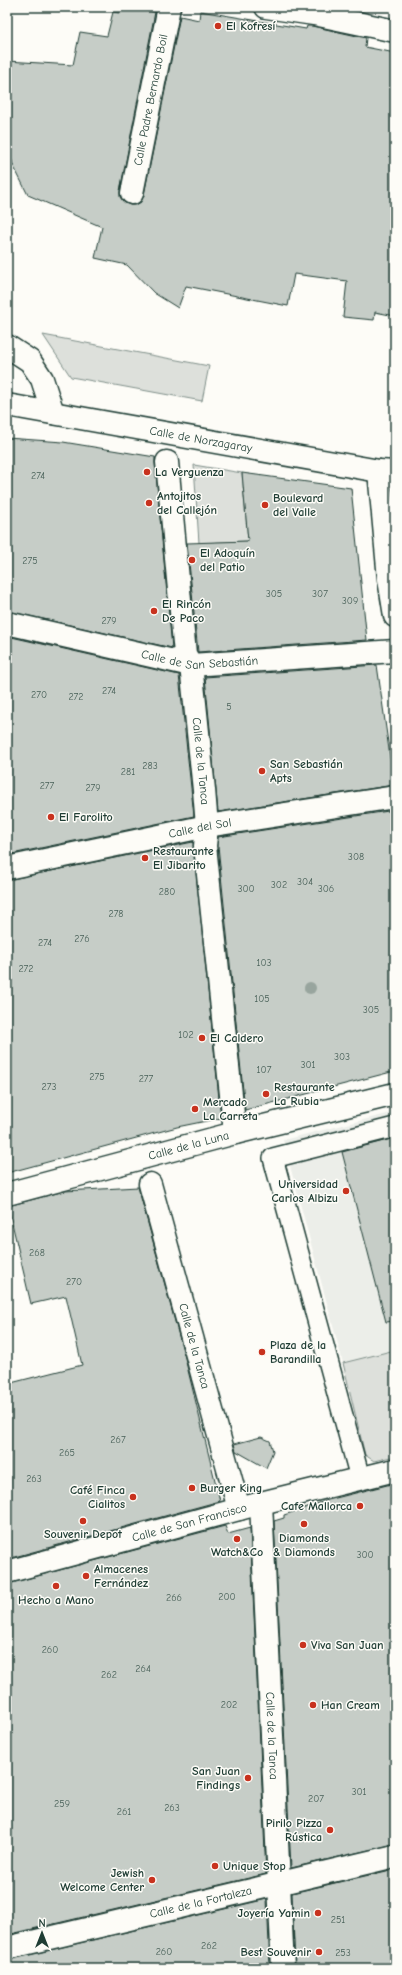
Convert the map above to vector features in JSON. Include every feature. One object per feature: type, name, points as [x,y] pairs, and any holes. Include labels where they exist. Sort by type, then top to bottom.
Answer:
[{"type":"street","name":"Calle Padre Bernardo Boil","points":[[132,193],[169,7]]},
{"type":"street","points":[[266,7],[314,14],[395,31]]},
{"type":"street","points":[[7,346],[30,361],[42,379],[52,413]]},
{"type":"street","name":"Calle de Norzagaray","points":[[7,405],[387,472]]},
{"type":"street","name":"Calle de la Tanca","points":[[167,462],[184,654],[191,665],[201,749],[207,826],[205,846],[235,1133]]},
{"type":"street","points":[[387,472],[389,579],[395,616]]},
{"type":"street","name":"Calle de San Sebastián","points":[[7,623],[191,665],[395,651]]},
{"type":"street","name":"Calle del Sol","points":[[7,868],[207,826],[395,797]]},
{"type":"street","name":"Calle de la Luna","points":[[7,1194],[235,1133],[395,1094]]},
{"type":"street","name":"Calle de la Tanca","points":[[150,1184],[239,1509]]},
{"type":"street","name":"Calle de San Francisco","points":[[7,1572],[261,1503],[395,1470]]},
{"type":"street","name":"Calle de la Tanca","points":[[261,1503],[283,1968]]},
{"type":"street","name":"Calle de la Fortaleza","points":[[7,1948],[279,1882],[395,1856]]},
{"type":"lane","points":[[360,1478],[273,1158],[395,1127]]},
{"type":"shaded area","points":[[43,335],[209,366],[202,401],[71,377]]},
{"type":"shaded area","points":[[194,465],[242,473],[248,541],[199,543]]},
{"type":"shaded area","name":"Universidad Carlos Albizu","points":[[395,1112],[395,1350],[343,1363],[283,1140]]},
{"type":"shaded area","points":[[395,1350],[395,1456],[374,1461],[365,1455],[343,1363]]},
{"type":"building","points":[[120,7],[155,12],[120,191],[120,197],[124,202],[130,205],[136,205],[141,202],[144,195],[180,16],[199,20],[200,11],[306,29],[307,26],[312,26],[366,38],[365,47],[395,53],[395,316],[375,312],[374,320],[343,317],[347,281],[294,274],[288,306],[186,286],[178,308],[154,293],[127,265],[95,258],[102,227],[28,195],[13,165],[7,142],[7,61],[73,65],[80,32],[107,36],[113,12],[119,13]]},
{"type":"building","points":[[7,438],[63,442],[155,457],[172,648],[7,611]]},
{"type":"building","points":[[242,473],[351,488],[367,640],[198,652],[187,543],[248,541]]},
{"type":"building","points":[[7,636],[179,675],[194,816],[7,855]]},
{"type":"building","points":[[377,665],[394,785],[218,812],[205,677]]},
{"type":"building","points":[[395,810],[395,1071],[245,1110],[218,837]]},
{"type":"building","points":[[193,842],[221,1118],[177,1127],[7,1173],[7,880]]},
{"type":"building","points":[[395,1138],[395,1321],[386,1322],[342,1152]]},
{"type":"building","points":[[138,1187],[185,1358],[220,1501],[7,1559],[7,1384],[82,1365],[66,1296],[31,1304],[8,1206],[65,1191]]},
{"type":"building","points":[[261,1437],[270,1441],[273,1451],[266,1468],[236,1451],[234,1444]]},
{"type":"building","points":[[395,1483],[395,1844],[291,1868],[274,1521],[284,1518],[284,1515],[328,1500]]},
{"type":"building","points":[[225,1526],[228,1534],[250,1528],[266,1874],[7,1935],[7,1584]]},
{"type":"building","points":[[395,1869],[395,1968],[295,1968],[292,1893]]},
{"type":"building","points":[[267,1899],[270,1968],[7,1968],[7,1960]]},
{"type":"place","name":"El Kofresí","points":[[218,26]]},
{"type":"place","name":"La Verguenza","points":[[147,472]]},
{"type":"place","name":"Antojitos del Callejón","points":[[149,503]]},
{"type":"place","name":"Boulevard del Valle","points":[[265,505]]},
{"type":"place","name":"El Adoquín del Patio","points":[[192,560]]},
{"type":"place","name":"El Rincón De Paco","points":[[154,611]]},
{"type":"place","name":"San Sebastián Apts","points":[[262,771]]},
{"type":"place","name":"El Farolito","points":[[51,817]]},
{"type":"place","name":"Restaurante El Jibarito","points":[[145,858]]},
{"type":"place","name":"El Caldero","points":[[202,1038]]},
{"type":"place","name":"Restaurante La Rubia","points":[[266,1094]]},
{"type":"place","name":"Mercado La Carreta","points":[[195,1109]]},
{"type":"place","name":"Universidad Carlos Albizu","points":[[346,1191]]},
{"type":"place","name":"Plaza de la Barandilla","points":[[262,1352]]},
{"type":"place","name":"Burger King","points":[[192,1488]]},
{"type":"place","name":"Café Finca Cialitos","points":[[133,1497]]},
{"type":"place","name":"Cafe Mallorca","points":[[360,1506]]},
{"type":"place","name":"Souvenir Depot","points":[[83,1521]]},
{"type":"place","name":"Diamonds & Diamonds","points":[[304,1524]]},
{"type":"place","name":"Watch&Co","points":[[237,1539]]},
{"type":"place","name":"Almacenes Fernández","points":[[86,1576]]},
{"type":"place","name":"Hecho a Mano","points":[[56,1586]]},
{"type":"place","name":"Viva San Juan","points":[[303,1645]]},
{"type":"place","name":"Han Cream","points":[[313,1705]]},
{"type":"place","name":"San Juan Findings","points":[[248,1778]]},
{"type":"place","name":"Pirilo Pizza Rústica","points":[[330,1830]]},
{"type":"place","name":"Unique Stop","points":[[215,1866]]},
{"type":"place","name":"Jewish Welcome Center","points":[[152,1880]]},
{"type":"place","name":"Joyería Yamin","points":[[318,1913]]},
{"type":"place","name":"Best Souvenir","points":[[319,1952]]}]
